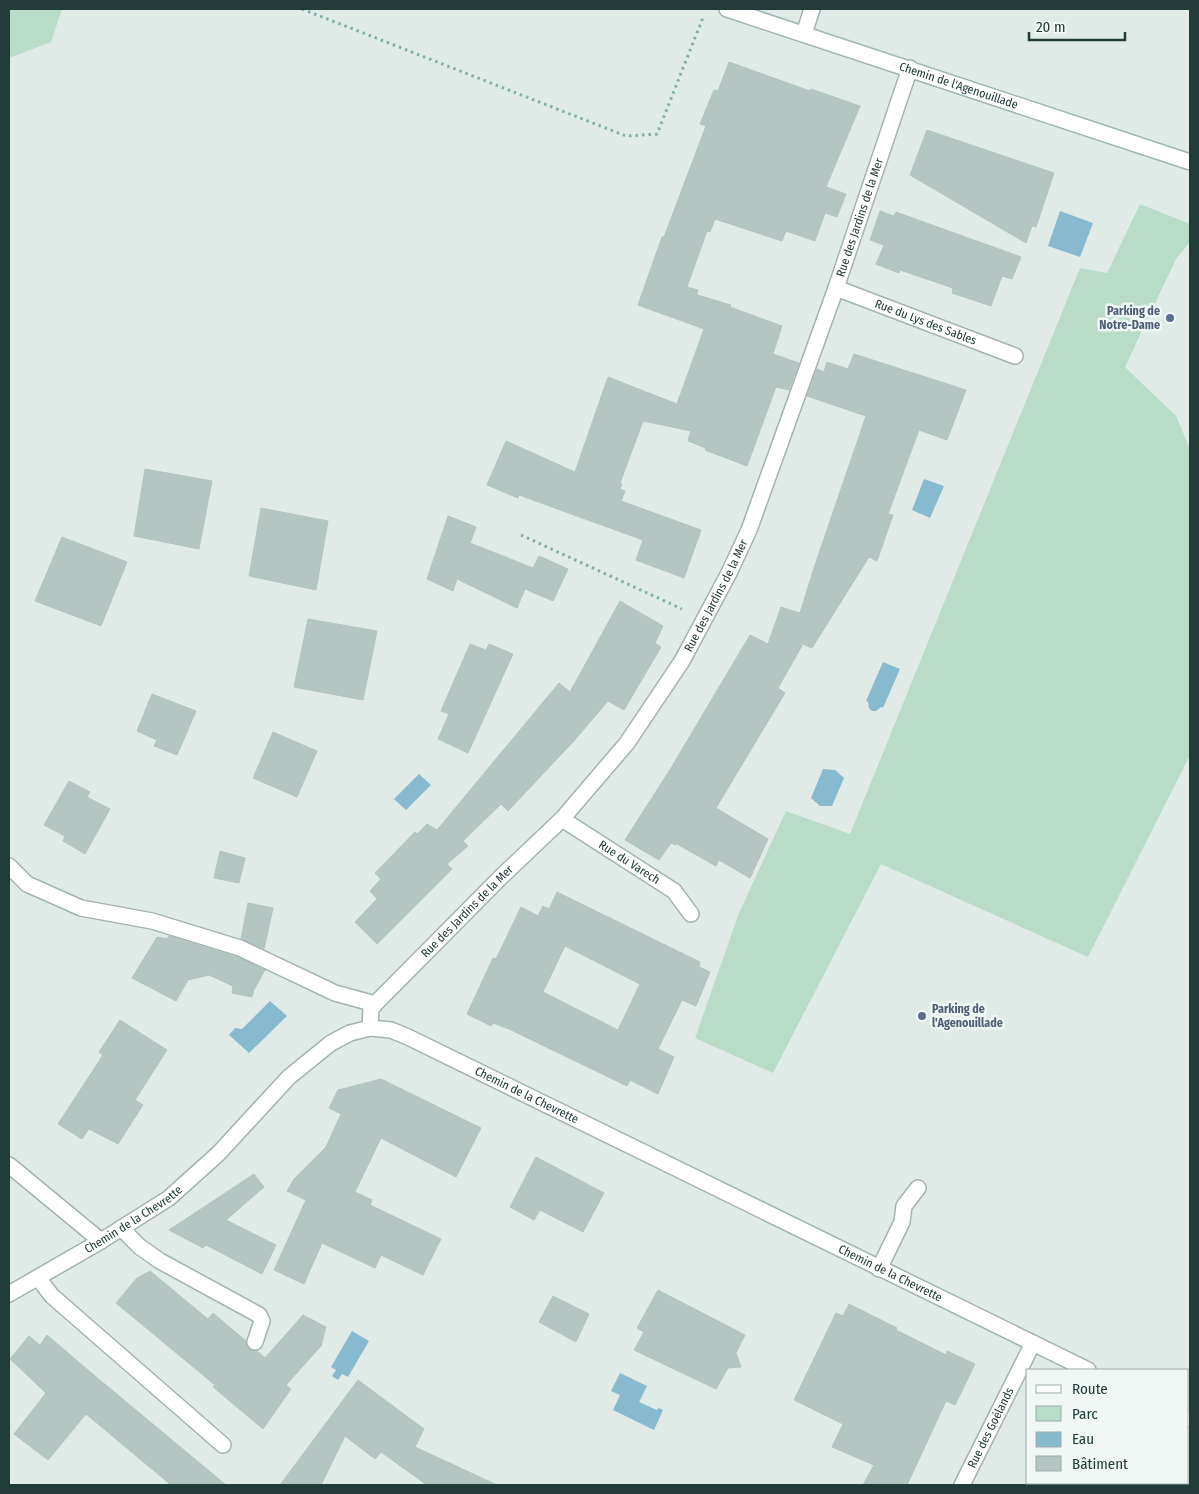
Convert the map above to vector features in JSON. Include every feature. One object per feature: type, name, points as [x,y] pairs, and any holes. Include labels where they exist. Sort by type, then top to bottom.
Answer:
[{"type":"street","name":"Chemin de l'Agenouillade","points":[[727,9],[1190,162]]},
{"type":"street","points":[[804,34],[812,9]]},
{"type":"street","name":"Rue des Jardins de la Mer","points":[[375,1004],[502,876],[562,819],[627,742],[682,661],[729,574],[749,530],[836,288],[910,68]]},
{"type":"street","name":"Rue du Lys des Sables","points":[[836,288],[1015,356]]},
{"type":"street","name":"Rue du Varech","points":[[562,819],[674,891],[691,914]]},
{"type":"street","points":[[9,866],[28,884],[81,908],[152,921],[240,948],[335,993],[375,1004],[371,1010],[370,1028]]},
{"type":"street","name":"Chemin de la Chevrette","points":[[9,1294],[101,1241],[169,1198],[218,1154],[289,1077],[331,1043],[350,1033],[370,1028],[386,1029],[408,1037],[1086,1369]]},
{"type":"street","points":[[9,1164],[101,1241]]},
{"type":"street","points":[[879,1269],[902,1222],[904,1206],[918,1188]]},
{"type":"street","points":[[121,1228],[140,1247],[160,1261],[259,1315],[262,1321],[255,1342]]},
{"type":"street","points":[[38,1278],[52,1296],[223,1446]]},
{"type":"street","name":"Rue des Goélands","points":[[962,1485],[1033,1343]]},
{"type":"path","points":[[302,9],[626,136],[657,134],[706,9]]},
{"type":"path","points":[[521,536],[704,619]]},
{"type":"green space","points":[[9,9],[62,9],[51,42],[9,58]]},
{"type":"green space","points":[[1140,204],[1190,224],[1190,242],[1176,259],[1125,367],[1176,416],[1190,449],[1190,755],[1088,957],[881,864],[773,1073],[695,1038],[739,913],[786,811],[850,834],[1080,268],[1107,273]]},
{"type":"water","points":[[1060,211],[1093,223],[1080,257],[1048,246]]},
{"type":"water","points":[[924,479],[944,486],[930,518],[912,510]]},
{"type":"water","points":[[883,662],[900,669],[883,708],[872,711],[866,701]]},
{"type":"water","points":[[823,769],[835,770],[844,778],[832,806],[820,806],[811,798]]},
{"type":"water","points":[[419,774],[431,785],[406,810],[394,799]]},
{"type":"water","points":[[270,1001],[287,1016],[249,1053],[229,1035],[235,1028],[242,1029]]},
{"type":"water","points":[[352,1331],[369,1341],[348,1377],[342,1374],[338,1380],[332,1376],[336,1370],[331,1367]]},
{"type":"water","points":[[620,1373],[647,1386],[639,1402],[657,1410],[659,1408],[663,1410],[654,1430],[613,1410],[620,1395],[611,1391]]},
{"type":"building","points":[[729,62],[810,91],[811,89],[860,106],[826,187],[846,194],[837,217],[825,213],[815,241],[786,231],[782,241],[715,219],[710,232],[707,231],[687,287],[698,290],[697,295],[731,305],[730,307],[782,326],[773,354],[799,363],[789,390],[776,387],[747,466],[705,450],[706,448],[688,441],[691,431],[643,421],[620,483],[622,484],[620,489],[625,491],[621,501],[701,530],[684,578],[636,560],[643,540],[519,495],[518,498],[487,485],[506,441],[575,472],[608,377],[677,404],[704,329],[638,305],[662,237],[664,237],[706,126],[700,124],[714,90],[718,91]]},
{"type":"building","points":[[927,130],[1054,173],[1036,227],[1032,226],[1026,243],[910,175]]},
{"type":"building","points":[[880,211],[894,216],[896,212],[1021,257],[1012,279],[1002,276],[991,306],[952,293],[953,288],[900,270],[899,273],[876,264],[884,245],[870,240]]},
{"type":"building","points":[[854,354],[966,390],[947,440],[919,430],[888,514],[893,515],[877,561],[869,557],[812,648],[803,644],[778,688],[785,693],[716,808],[768,839],[750,878],[719,860],[716,866],[677,844],[671,843],[659,860],[625,840],[671,768],[750,635],[768,644],[781,607],[800,613],[866,416],[807,396],[817,369],[824,372],[827,362],[848,369]]},
{"type":"building","points":[[145,469],[212,481],[199,549],[134,536]]},
{"type":"building","points":[[261,508],[328,521],[316,590],[249,576]]},
{"type":"building","points":[[448,516],[476,527],[470,543],[533,568],[539,556],[568,569],[553,601],[525,589],[517,608],[457,579],[453,591],[427,579]]},
{"type":"building","points":[[62,537],[127,562],[101,626],[35,601]]},
{"type":"building","points":[[620,601],[663,626],[655,643],[661,647],[624,710],[608,701],[573,742],[508,811],[501,804],[463,841],[468,846],[447,864],[452,869],[377,944],[355,922],[377,899],[370,891],[381,879],[375,873],[415,832],[417,834],[427,824],[437,830],[559,683],[570,692]]},
{"type":"building","points":[[308,619],[377,631],[363,700],[294,687]]},
{"type":"building","points":[[470,644],[486,650],[489,644],[513,654],[468,753],[438,739],[449,714],[441,711]]},
{"type":"building","points":[[152,694],[196,711],[177,755],[154,746],[157,740],[137,731]]},
{"type":"building","points":[[273,732],[317,751],[297,797],[253,778]]},
{"type":"building","points":[[69,781],[90,792],[87,797],[110,809],[85,854],[63,841],[65,836],[44,825]]},
{"type":"building","points":[[220,851],[245,858],[239,883],[214,878]]},
{"type":"building","points":[[557,892],[700,962],[699,967],[710,972],[696,1006],[682,1000],[658,1049],[674,1057],[658,1094],[630,1080],[627,1086],[509,1029],[493,1023],[491,1026],[467,1014],[493,958],[496,959],[521,907],[538,916],[543,906],[549,909]],"holes":[[[565,946],[640,984],[618,1030],[543,992]]]},
{"type":"building","points":[[248,903],[273,908],[264,949],[241,939]]},
{"type":"building","points":[[169,936],[237,957],[265,970],[252,997],[232,993],[233,986],[209,975],[188,980],[176,1001],[132,978],[157,937],[167,939]]},
{"type":"building","points":[[120,1020],[167,1050],[135,1100],[143,1105],[118,1144],[89,1129],[82,1139],[58,1124],[103,1055],[99,1052]]},
{"type":"building","points":[[381,1079],[481,1128],[456,1177],[381,1138],[355,1192],[372,1200],[370,1205],[441,1239],[423,1275],[381,1255],[375,1268],[322,1243],[304,1284],[274,1270],[306,1200],[287,1191],[294,1179],[326,1147],[341,1114],[329,1108],[338,1090]]},
{"type":"building","points":[[536,1157],[604,1193],[583,1232],[540,1210],[534,1220],[510,1207]]},
{"type":"building","points":[[254,1174],[264,1187],[226,1220],[276,1245],[262,1274],[206,1245],[203,1248],[169,1230]]},
{"type":"building","points":[[150,1271],[208,1319],[213,1313],[246,1341],[248,1349],[257,1351],[265,1358],[303,1315],[326,1327],[321,1346],[286,1385],[291,1389],[263,1429],[213,1387],[215,1385],[116,1303],[137,1278]]},
{"type":"building","points":[[658,1290],[745,1335],[736,1353],[741,1367],[728,1368],[716,1389],[634,1350],[644,1332],[637,1328]]},
{"type":"building","points":[[553,1296],[589,1314],[576,1342],[539,1322]]},
{"type":"building","points":[[849,1304],[946,1355],[947,1351],[975,1364],[955,1405],[946,1401],[907,1485],[863,1485],[874,1465],[832,1447],[843,1424],[794,1400],[836,1313],[843,1316]]},
{"type":"building","points":[[47,1335],[226,1485],[171,1485],[86,1414],[48,1460],[14,1434],[46,1393],[10,1359],[29,1336],[40,1345]]},
{"type":"building","points":[[358,1380],[424,1429],[415,1447],[497,1485],[427,1485],[381,1452],[375,1459],[345,1436],[321,1485],[280,1485]]},
{"type":"place","name":"Parking de Notre-Dame","points":[[1170,318]]},
{"type":"place","name":"Parking de l'Agenouillade","points":[[922,1016]]}]
